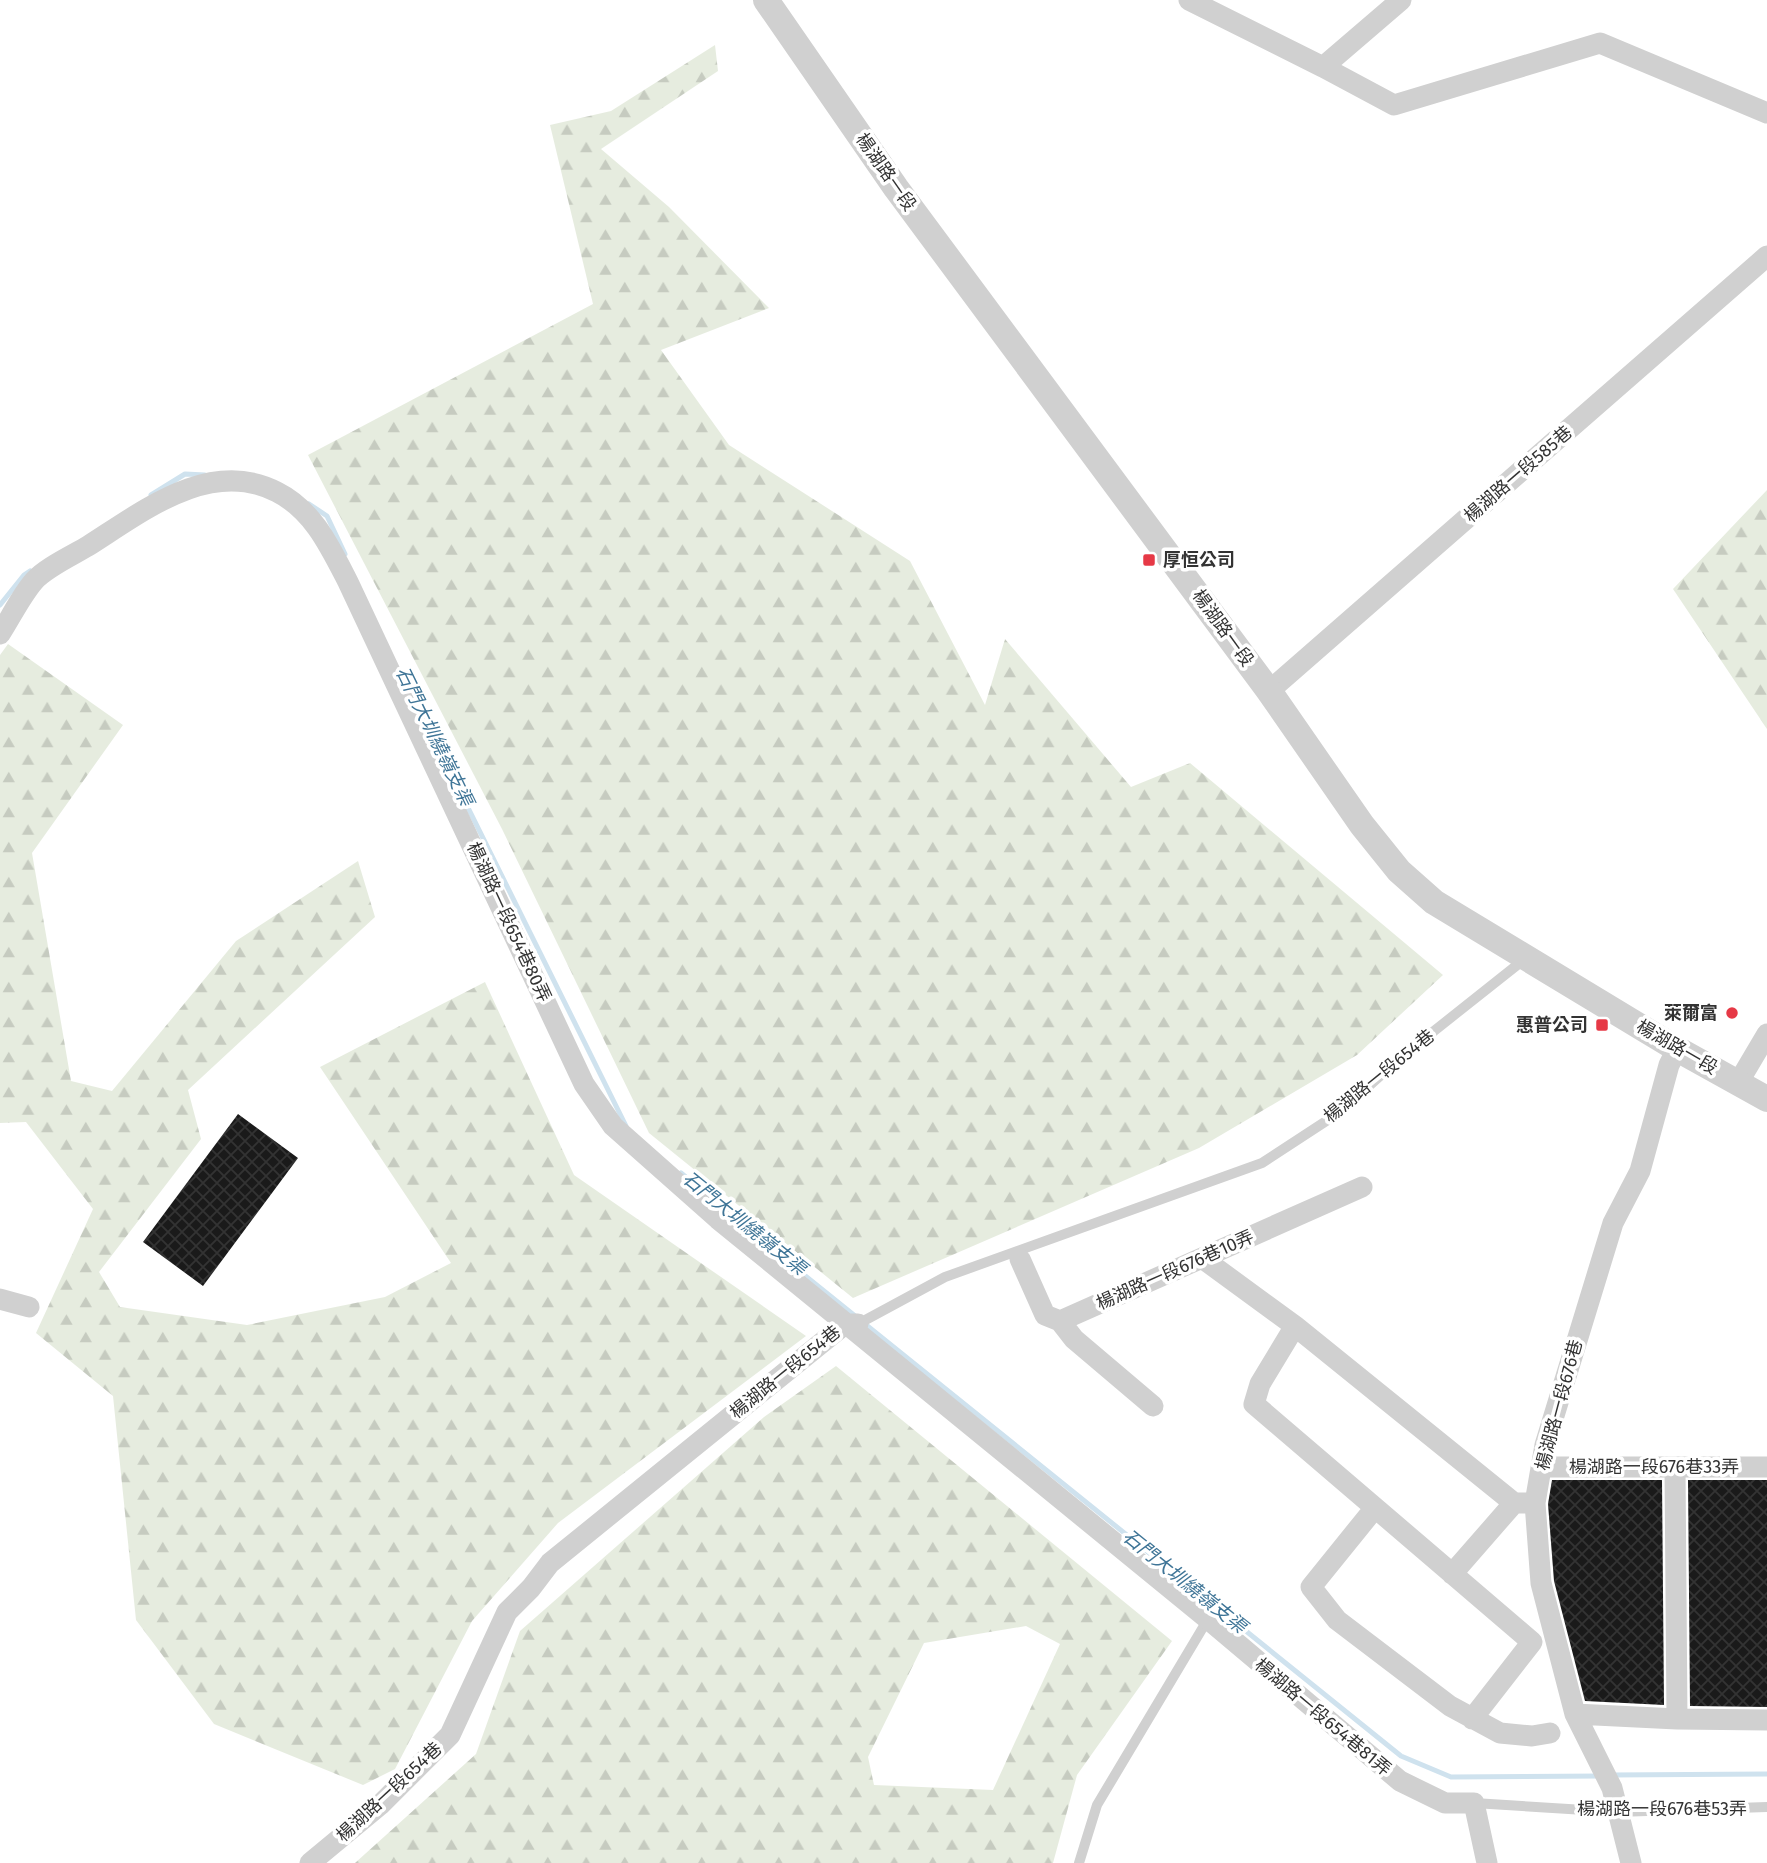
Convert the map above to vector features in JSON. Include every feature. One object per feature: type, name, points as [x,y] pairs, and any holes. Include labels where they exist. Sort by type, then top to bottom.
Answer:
[{"type":"street","name":"楊湖路一段","points":[[766,0],[896,188],[1269,691],[1362,825],[1399,871],[1434,902],[1677,1049],[1767,1099]]},
{"type":"street","points":[[1189,0],[1323,66],[1394,106],[1600,43],[1767,113]]},
{"type":"street","points":[[1323,66],[1401,0]]},
{"type":"street","name":"楊湖路一段585巷","points":[[1269,691],[1767,256]]},
{"type":"street","name":"楊湖路一段654巷80弄","points":[[0,635],[35,579],[148,508],[182,490],[216,482],[251,482],[277,492],[300,507],[322,533],[348,582],[584,1084],[613,1126],[644,1155],[852,1324]]},
{"type":"street","points":[[1738,1083],[1767,1034]]},
{"type":"street","name":"楊湖路一段676巷","points":[[1617,1812],[1612,1788],[1575,1714],[1541,1583],[1524,1503],[1541,1467],[1545,1445],[1613,1223],[1640,1171],[1669,1065],[1677,1049]]},
{"type":"street","name":"楊湖路一段676巷10弄","points":[[1060,1321],[1362,1187]]},
{"type":"street","points":[[1202,1258],[1295,1326],[1524,1503],[1452,1574]]},
{"type":"street","points":[[1020,1259],[1045,1315],[1060,1321],[1074,1339],[1153,1406]]},
{"type":"street","points":[[0,1299],[29,1307]]},
{"type":"street","name":"楊湖路一段654巷81弄","points":[[852,1324],[1400,1781],[1446,1803],[1474,1803]]},
{"type":"street","name":"楊湖路一段654巷","points":[[310,1863],[380,1805],[450,1735],[508,1612],[550,1563],[852,1324]]},
{"type":"street","points":[[1295,1326],[1260,1384],[1254,1404],[1532,1642],[1472,1719]]},
{"type":"street","name":"楊湖路一段676巷33弄","points":[[1541,1467],[1767,1468]]},
{"type":"street","points":[[1675,1468],[1677,1719]]},
{"type":"street","points":[[1374,1509],[1311,1587],[1337,1620],[1450,1706],[1500,1733],[1532,1736],[1550,1734]]},
{"type":"street","points":[[1575,1714],[1767,1720]]},
{"type":"street","points":[[1474,1803],[1487,1863]]},
{"type":"street","points":[[1617,1812],[1631,1863]]},
{"type":"lane","name":"楊湖路一段654巷","points":[[852,1324],[945,1277],[1262,1163],[1340,1112],[1400,1058],[1527,958]]},
{"type":"lane","points":[[1079,1863],[1097,1805],[1208,1619]]},
{"type":"lane","name":"楊湖路一段676巷53弄","points":[[1474,1803],[1617,1812],[1767,1808]]},
{"type":"green space","points":[[715,45],[718,71],[601,149],[669,207],[769,308],[661,350],[729,445],[910,561],[985,705],[1005,639],[1131,787],[1190,763],[1443,975],[1357,1055],[1199,1148],[853,1298],[649,1133],[502,829],[308,455],[593,304],[550,125],[611,111]]},
{"type":"green space","points":[[1767,490],[1767,729],[1673,589]]},
{"type":"green space","points":[[8,644],[123,725],[32,853],[71,1081],[112,1091],[236,941],[358,861],[375,917],[188,1090],[201,1139],[99,1272],[120,1307],[247,1325],[385,1297],[451,1263],[320,1067],[485,982],[574,1175],[806,1336],[558,1523],[472,1621],[395,1769],[363,1785],[214,1724],[136,1620],[113,1396],[36,1333],[93,1209],[26,1122],[0,1123],[0,655]]},
{"type":"green space","points":[[836,1366],[1172,1641],[1077,1775],[1053,1863],[355,1863],[476,1754],[520,1631],[764,1417]],"holes":[[[1026,1626],[1060,1644],[993,1790],[874,1785],[868,1757],[924,1643]]]},
{"type":"building","points":[[238,1114],[298,1158],[203,1286],[143,1242]]},
{"type":"building","points":[[1552,1480],[1662,1480],[1664,1705],[1585,1701],[1554,1581],[1548,1504]]},
{"type":"building","points":[[1688,1480],[1767,1480],[1767,1707],[1690,1706]]},
{"type":"waterway","name":"石門大圳繞嶺支渠","points":[[151,495],[185,474],[205,475]]},
{"type":"waterway","name":"石門大圳繞嶺支渠","points":[[309,504],[327,516],[345,554]]},
{"type":"waterway","name":"石門大圳繞嶺支渠","points":[[0,605],[30,571]]},
{"type":"waterway","name":"石門大圳繞嶺支渠","points":[[417,705],[626,1126]]},
{"type":"waterway","name":"石門大圳繞嶺支渠","points":[[681,1173],[1401,1756],[1451,1777],[1601,1776]]},
{"type":"waterway","name":"石門大圳繞嶺支渠","points":[[1611,1775],[1767,1774]]},
{"type":"place","name":"厚恒公司","points":[[1149,560]]},
{"type":"place","name":"萊爾富","points":[[1732,1013]]},
{"type":"place","name":"惠普公司","points":[[1602,1025]]}]
